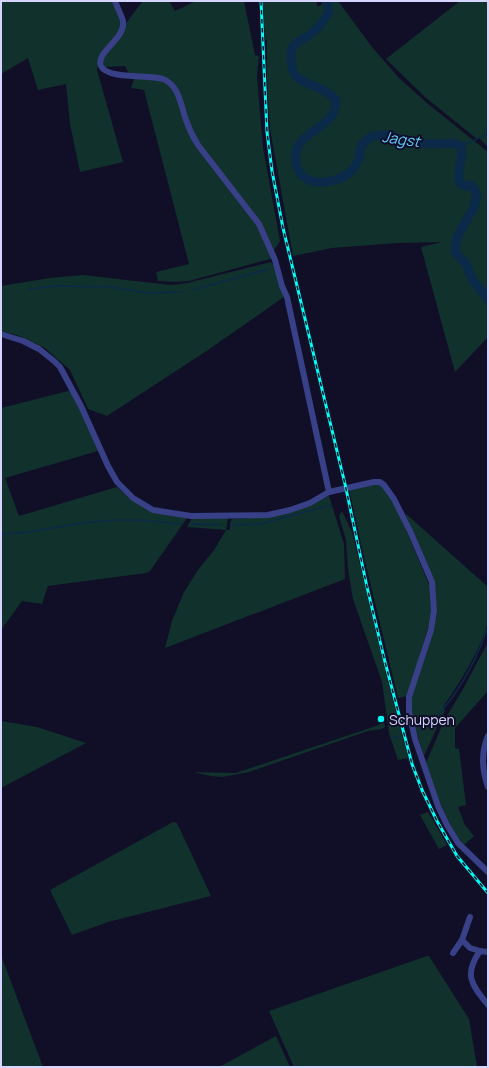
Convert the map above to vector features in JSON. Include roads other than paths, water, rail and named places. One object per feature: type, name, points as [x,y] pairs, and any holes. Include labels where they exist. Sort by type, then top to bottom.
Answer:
[{"type":"street","points":[[115,1],[123,21],[122,27],[116,40],[101,58],[100,62],[102,67],[110,73],[156,78],[168,82],[180,99],[186,121],[198,146],[254,216],[266,238],[287,297],[329,492]]},
{"type":"street","points":[[1,334],[23,341],[39,349],[60,367],[81,406],[108,466],[117,482],[133,498],[153,510],[191,516],[268,515],[290,510],[310,503],[329,492],[374,482],[380,482],[384,485],[394,499],[413,537],[432,582],[434,611],[431,630],[409,697],[409,712],[414,739],[438,806],[451,832],[458,843],[488,872]]},
{"type":"street","points":[[488,736],[483,752],[485,778],[488,787]]},
{"type":"street","points":[[453,953],[462,940],[470,917]]},
{"type":"street","points":[[462,940],[470,948],[488,952]]},
{"type":"street","points":[[480,951],[473,961],[470,970],[471,981],[488,1005]]},
{"type":"waterway","name":"Jagst","points":[[327,1],[329,12],[324,20],[314,31],[296,44],[291,52],[295,75],[304,82],[327,92],[336,100],[334,110],[329,119],[300,143],[296,152],[296,163],[299,171],[304,177],[312,181],[320,182],[338,179],[353,169],[357,163],[362,144],[371,137],[380,135],[390,135],[410,143],[452,143],[461,146],[462,156],[459,179],[461,184],[465,186],[470,185],[474,189],[477,196],[474,207],[457,237],[455,252],[466,264],[472,279],[488,299]]},
{"type":"waterway","points":[[461,146],[488,134]]},
{"type":"waterway","points":[[193,290],[269,269]]},
{"type":"waterway","points":[[30,289],[57,286],[112,287],[147,293],[182,292]]},
{"type":"waterway","points":[[232,525],[260,524],[331,505]]},
{"type":"waterway","points":[[1,534],[29,532],[81,523],[113,520],[139,520],[182,524]]},
{"type":"waterway","points":[[191,524],[220,525]]},
{"type":"waterway","points":[[418,732],[430,722],[451,699],[469,671],[488,627]]},
{"type":"waterway","points":[[393,737],[401,736]]},
{"type":"railway","points":[[261,1],[267,132],[272,171],[283,228],[345,484],[385,662],[412,764],[422,790],[437,821],[457,856],[488,893]]},
{"type":"place","name":"Schuppen","points":[[381,719]]}]
